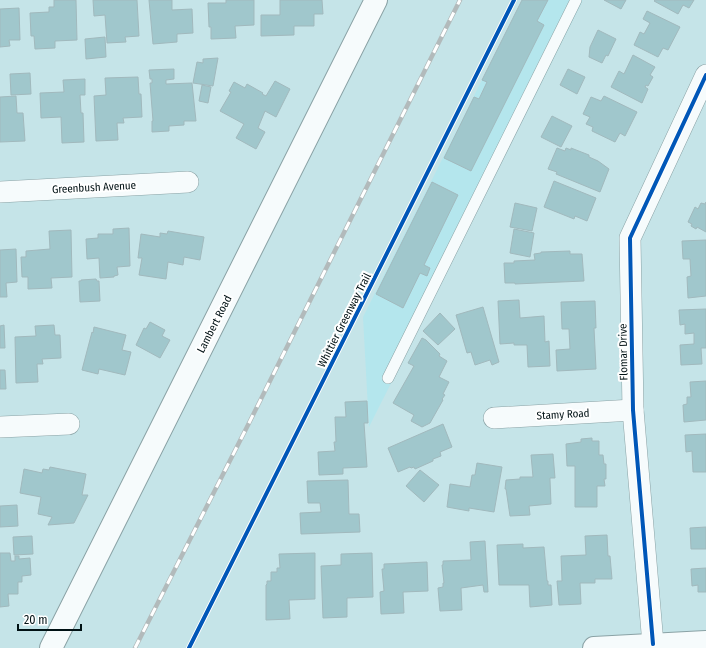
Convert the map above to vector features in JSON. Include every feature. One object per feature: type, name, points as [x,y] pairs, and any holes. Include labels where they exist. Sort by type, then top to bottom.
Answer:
[{"type":"main road","name":"Lambert Road","points":[[51,648],[376,0]]},
{"type":"main road","points":[[594,648],[706,642]]},
{"type":"street","name":"Flomar Drive","points":[[653,644],[633,410],[630,238],[706,75]]},
{"type":"street","name":"Greenbush Avenue","points":[[0,192],[188,182]]},
{"type":"street","name":"Stamy Road","points":[[494,418],[633,410]]},
{"type":"street","points":[[0,427],[69,424]]},
{"type":"lane","points":[[388,378],[576,0]]},
{"type":"shaded area","points":[[522,0],[583,0],[369,427],[363,317]]},
{"type":"building","points":[[54,0],[76,0],[77,40],[55,41],[55,48],[35,49],[34,36],[31,36],[30,13],[49,12],[49,7],[54,7]]},
{"type":"building","points":[[93,0],[137,0],[139,36],[125,37],[126,42],[107,43],[105,15],[94,16]]},
{"type":"building","points":[[149,0],[172,0],[172,10],[192,9],[193,33],[177,34],[177,42],[153,44]]},
{"type":"building","points":[[226,0],[254,0],[254,25],[235,26],[236,38],[211,39],[208,3],[226,3]]},
{"type":"building","points":[[280,0],[322,0],[323,14],[314,14],[314,26],[294,26],[294,35],[261,36],[261,15],[280,15]]},
{"type":"building","points":[[522,0],[548,0],[537,21],[544,25],[471,171],[444,158],[474,97],[479,99],[487,82],[482,80]]},
{"type":"building","points":[[604,0],[626,0],[621,9]]},
{"type":"building","points":[[694,0],[689,8],[683,5],[678,14],[654,1]]},
{"type":"building","points":[[19,8],[20,40],[9,40],[10,46],[0,47],[0,9]]},
{"type":"building","points":[[647,11],[680,27],[668,50],[663,48],[658,57],[634,45],[640,32],[644,34],[650,23],[643,19]]},
{"type":"building","points":[[598,30],[616,39],[608,56],[606,55],[602,63],[589,57],[590,47]]},
{"type":"building","points":[[105,37],[106,57],[86,59],[85,39]]},
{"type":"building","points":[[633,55],[655,67],[650,75],[653,77],[648,86],[646,85],[645,87],[648,89],[642,103],[611,87],[619,71],[624,74]]},
{"type":"building","points":[[218,58],[213,86],[193,83],[197,62],[203,63],[203,59]]},
{"type":"building","points":[[174,69],[174,79],[166,80],[166,84],[192,83],[196,121],[184,121],[184,125],[169,126],[169,131],[152,132],[153,121],[150,83],[152,83],[152,79],[150,79],[149,70]]},
{"type":"building","points":[[568,69],[585,77],[577,94],[560,85]]},
{"type":"building","points":[[30,73],[31,94],[11,95],[10,74]]},
{"type":"building","points":[[138,77],[139,94],[141,94],[142,117],[123,118],[124,123],[117,123],[118,140],[96,141],[94,96],[106,95],[105,78]]},
{"type":"building","points":[[85,79],[85,95],[80,95],[81,113],[83,113],[84,142],[62,143],[61,117],[41,118],[40,93],[64,92],[63,80]]},
{"type":"building","points":[[275,81],[290,89],[276,117],[265,111],[258,128],[265,132],[256,149],[236,138],[244,124],[220,111],[231,92],[229,91],[234,82],[245,88],[247,84],[266,96]]},
{"type":"building","points":[[202,85],[211,87],[208,103],[199,101]]},
{"type":"building","points":[[16,96],[17,113],[23,113],[25,141],[0,142],[0,97]]},
{"type":"building","points":[[604,96],[637,112],[625,136],[620,133],[615,142],[592,131],[593,127],[586,124],[590,117],[583,114],[591,97],[601,101]]},
{"type":"building","points":[[552,116],[572,126],[561,147],[541,137]]},
{"type":"building","points":[[557,148],[565,151],[566,148],[571,150],[571,148],[589,155],[589,157],[598,161],[609,169],[600,192],[556,174],[557,172],[548,169]]},
{"type":"building","points":[[554,181],[596,198],[587,221],[575,216],[574,219],[544,207]]},
{"type":"building","points":[[432,182],[458,195],[424,265],[430,268],[427,276],[420,273],[403,308],[376,294]]},
{"type":"building","points":[[706,202],[706,232],[697,227],[696,229],[688,222],[695,207],[698,209],[701,203],[705,204]]},
{"type":"building","points":[[515,203],[537,208],[532,231],[510,227]]},
{"type":"building","points":[[129,228],[130,266],[117,267],[118,275],[114,277],[100,278],[99,258],[87,259],[86,239],[98,238],[98,234],[113,234],[113,229]]},
{"type":"building","points":[[514,229],[534,233],[530,257],[510,253]]},
{"type":"building","points":[[71,230],[72,277],[51,278],[52,288],[28,289],[28,277],[22,277],[21,257],[26,257],[26,251],[50,249],[49,231]]},
{"type":"building","points":[[168,231],[204,237],[200,260],[184,257],[183,265],[168,262],[166,279],[139,275],[142,258],[138,258],[141,234],[160,237],[160,233],[167,234]]},
{"type":"building","points":[[706,240],[706,296],[688,298],[687,277],[691,276],[690,259],[683,259],[682,241]]},
{"type":"building","points":[[16,249],[17,282],[6,283],[7,297],[0,297],[0,250]]},
{"type":"building","points":[[570,251],[570,254],[582,254],[584,281],[515,284],[505,283],[504,263],[535,260],[534,254],[541,252]]},
{"type":"building","points":[[96,279],[99,281],[100,301],[80,302],[79,281]]},
{"type":"building","points":[[519,300],[520,318],[544,316],[545,342],[549,341],[550,366],[528,367],[527,345],[514,345],[514,343],[500,344],[498,301]]},
{"type":"building","points":[[595,301],[596,328],[594,328],[596,369],[557,371],[556,350],[570,349],[569,329],[562,329],[561,302]]},
{"type":"building","points":[[483,307],[499,362],[492,365],[490,360],[475,365],[471,352],[467,353],[456,315]]},
{"type":"building","points":[[706,309],[706,348],[701,348],[702,364],[681,365],[680,345],[694,344],[694,333],[685,334],[685,324],[680,325],[679,310]]},
{"type":"building","points":[[440,313],[455,329],[438,345],[423,331]]},
{"type":"building","points":[[150,322],[165,330],[162,336],[170,340],[160,358],[136,345],[144,328],[146,329]]},
{"type":"building","points":[[4,325],[5,348],[0,348],[0,326]]},
{"type":"building","points":[[54,325],[55,335],[60,335],[61,358],[42,359],[43,364],[37,364],[38,382],[16,383],[15,337],[36,336],[35,326]]},
{"type":"building","points":[[94,327],[126,335],[122,350],[131,352],[125,375],[99,369],[98,374],[82,370]]},
{"type":"building","points":[[422,338],[440,354],[439,356],[447,361],[439,377],[449,382],[443,394],[445,395],[442,399],[443,400],[430,423],[422,427],[411,421],[414,415],[393,403],[414,366],[408,363]]},
{"type":"building","points":[[0,370],[5,370],[6,389],[0,389]]},
{"type":"building","points":[[706,381],[706,420],[684,422],[683,405],[687,404],[687,397],[691,397],[690,382]]},
{"type":"building","points":[[367,401],[368,423],[364,423],[367,467],[343,468],[343,474],[319,475],[318,452],[335,451],[335,417],[346,417],[345,402]]},
{"type":"building","points":[[443,424],[452,447],[440,452],[441,456],[433,459],[433,461],[415,469],[414,467],[410,467],[398,472],[388,448]]},
{"type":"building","points":[[706,434],[706,472],[693,472],[692,451],[686,452],[685,435]]},
{"type":"building","points":[[592,438],[592,441],[599,441],[599,455],[603,455],[604,464],[606,464],[606,479],[604,479],[605,486],[597,486],[597,507],[575,507],[575,466],[567,466],[566,444],[581,442],[581,439]]},
{"type":"building","points":[[553,454],[555,478],[550,478],[551,504],[529,506],[530,515],[510,516],[505,489],[506,480],[520,479],[520,477],[533,477],[531,455]]},
{"type":"building","points":[[477,463],[502,467],[494,512],[469,508],[469,511],[447,507],[450,484],[470,487],[472,475],[475,475]]},
{"type":"building","points":[[50,467],[86,474],[82,495],[88,495],[74,523],[48,525],[52,517],[38,514],[41,497],[20,493],[24,469],[42,473],[43,469],[49,470]]},
{"type":"building","points":[[420,470],[439,485],[424,502],[406,486]]},
{"type":"building","points":[[348,480],[349,514],[359,514],[360,532],[301,534],[300,513],[321,512],[320,503],[308,503],[307,481]]},
{"type":"building","points":[[17,505],[18,526],[0,527],[0,506]]},
{"type":"building","points":[[706,527],[706,549],[691,549],[690,528]]},
{"type":"building","points":[[607,535],[608,556],[610,556],[612,579],[595,579],[595,583],[580,583],[581,604],[559,605],[557,581],[562,581],[561,556],[586,555],[585,536]]},
{"type":"building","points":[[32,536],[33,554],[14,555],[13,537]]},
{"type":"building","points":[[485,541],[488,592],[484,592],[483,585],[461,588],[462,610],[440,611],[438,588],[443,587],[444,583],[443,561],[471,560],[470,542]]},
{"type":"building","points":[[523,544],[523,548],[544,547],[547,581],[548,585],[551,585],[552,605],[530,607],[529,585],[499,585],[497,545]]},
{"type":"building","points":[[0,553],[10,553],[11,561],[15,561],[15,556],[19,556],[19,559],[30,558],[31,575],[22,576],[22,582],[18,582],[18,594],[8,594],[9,606],[0,607]]},
{"type":"building","points":[[315,553],[315,599],[289,600],[290,619],[266,620],[266,585],[267,581],[271,581],[271,572],[277,572],[277,568],[280,568],[279,554]]},
{"type":"building","points":[[372,553],[373,597],[347,598],[347,617],[323,618],[321,566],[341,565],[341,554]]},
{"type":"building","points":[[427,562],[428,591],[403,592],[404,613],[381,614],[380,592],[384,591],[382,569],[384,569],[384,564]]},
{"type":"building","points":[[706,568],[706,592],[698,592],[698,585],[692,586],[691,569]]},
{"type":"railway","points":[[135,648],[460,0]]},
{"type":"cycle path","name":"Whittier Greenway Trail","points":[[189,648],[514,0]]},
{"type":"cycle path","points":[[653,644],[633,410],[630,238],[706,75]]}]
